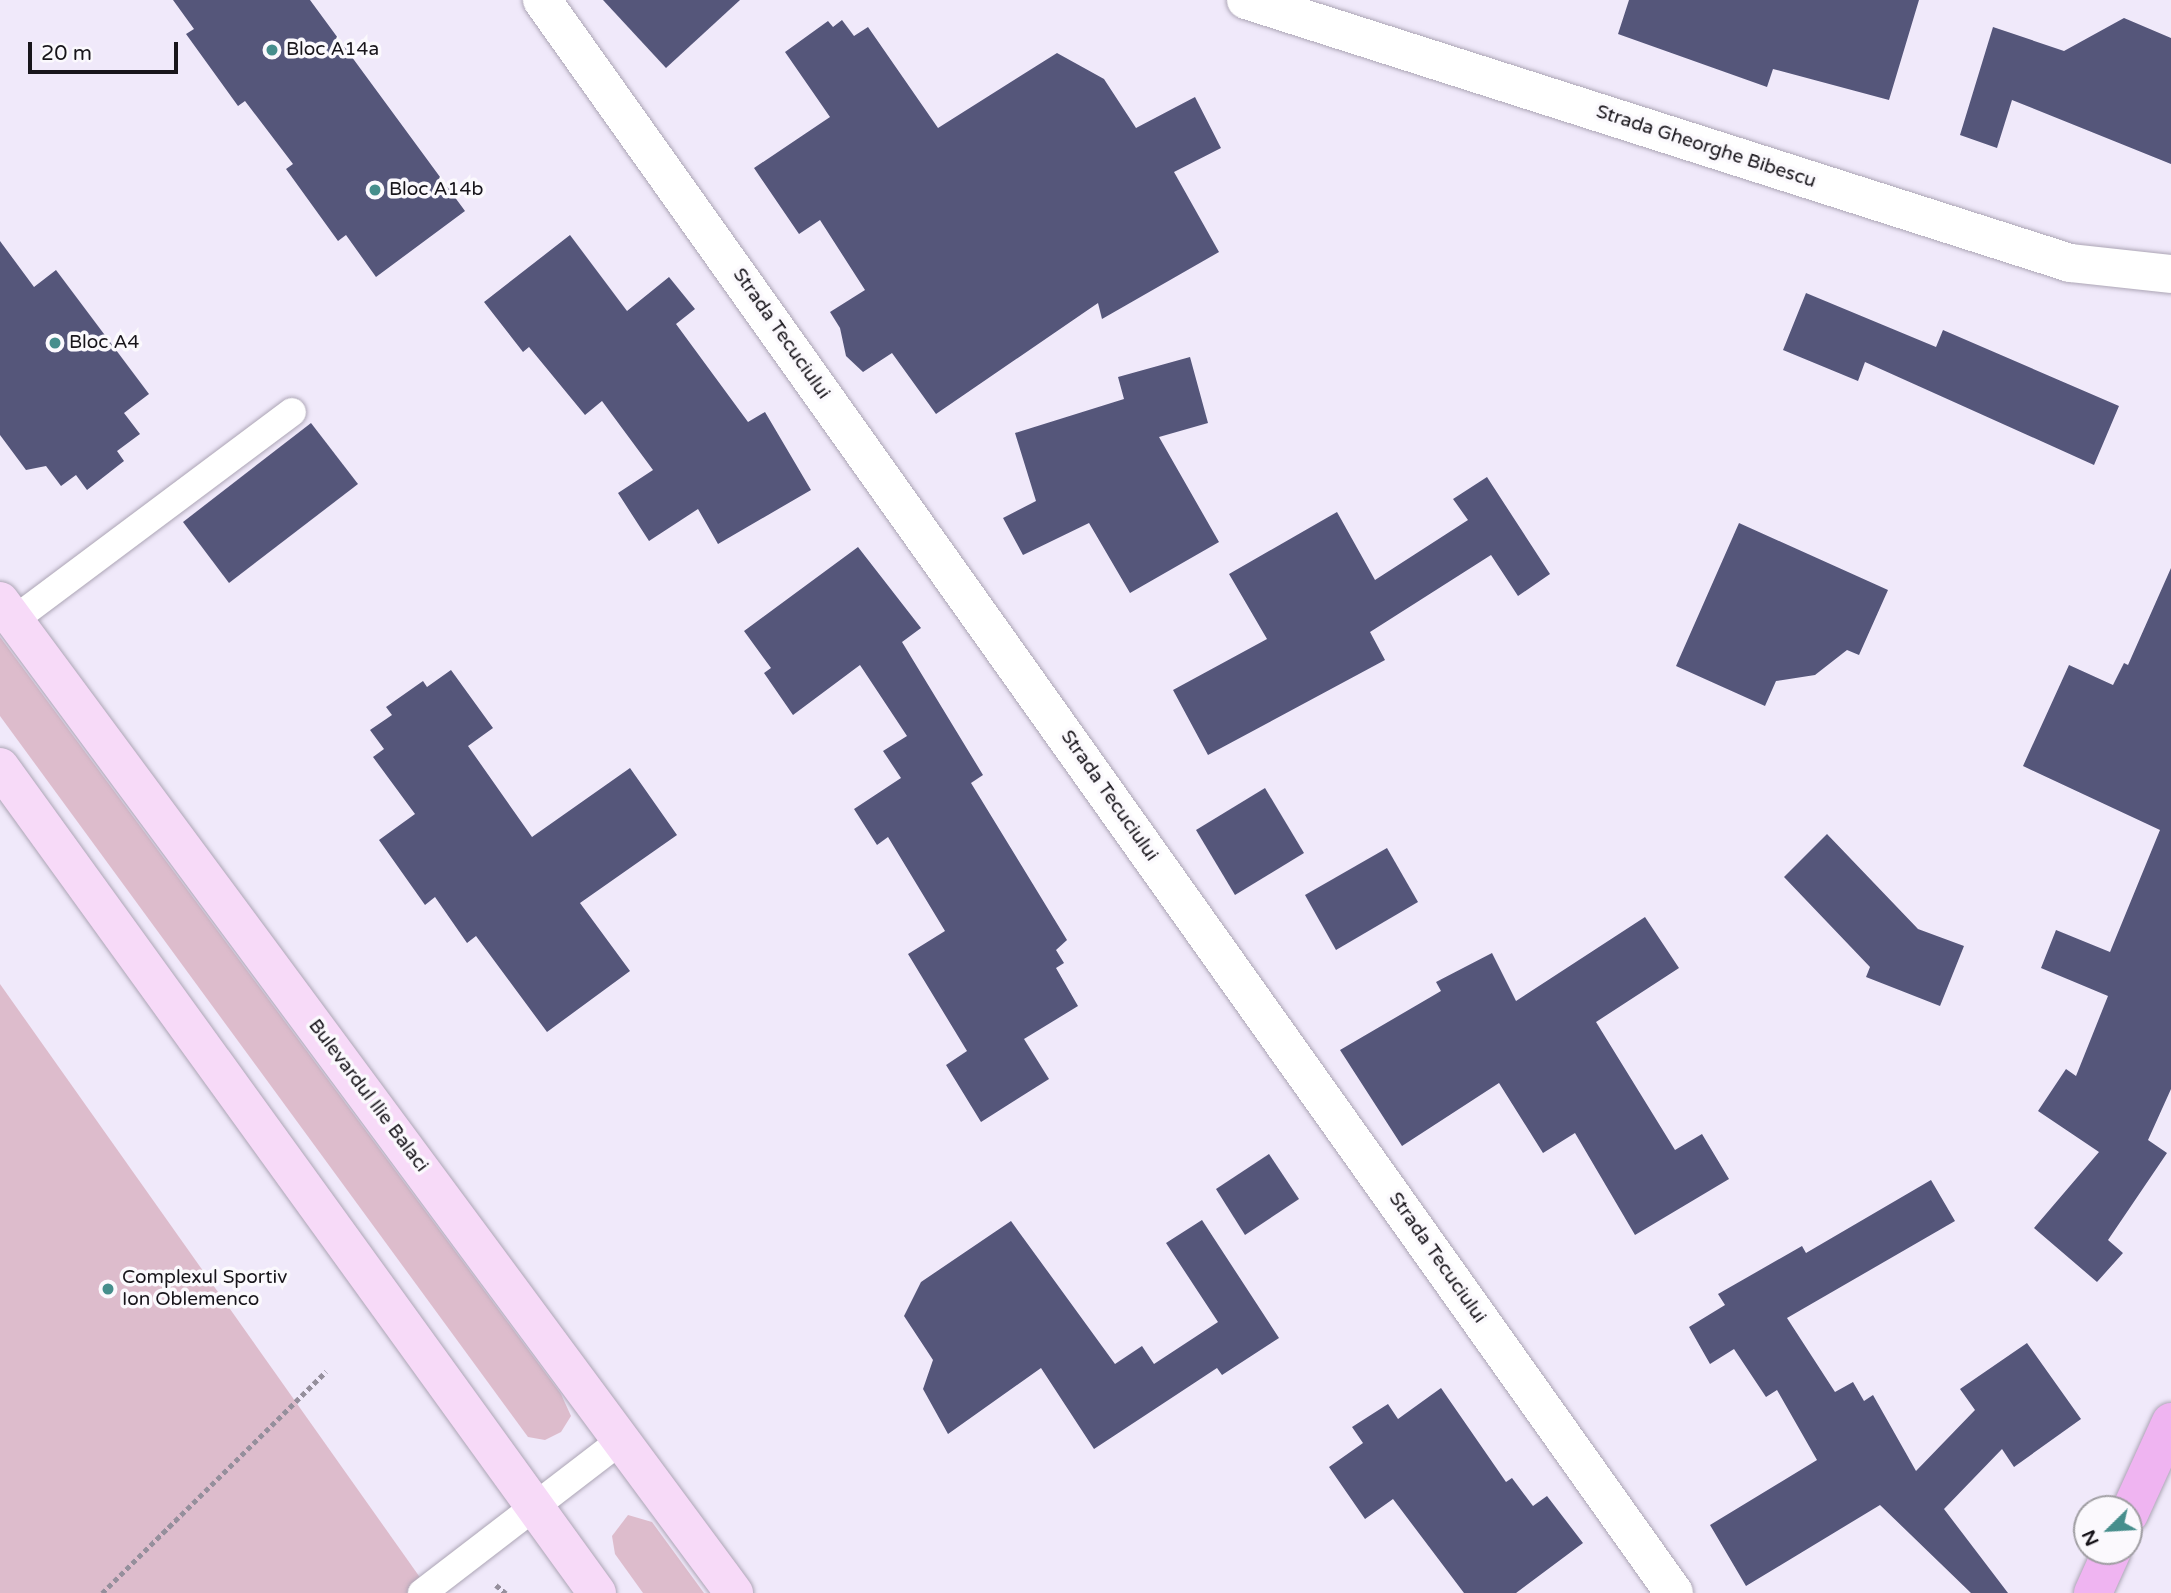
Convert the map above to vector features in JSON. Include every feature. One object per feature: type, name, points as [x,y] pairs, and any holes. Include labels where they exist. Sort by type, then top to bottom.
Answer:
[{"type":"main road","name":"Bulevardul Ilie Balaci","points":[[7,610],[623,1439],[734,1593]]},
{"type":"main road","points":[[0,767],[597,1593]]},
{"type":"main road","points":[[2138,1495],[2171,1422]]},
{"type":"main road","points":[[2093,1593],[2106,1565]]},
{"type":"street","name":"Strada Tecuciului","points":[[542,0],[1674,1593]]},
{"type":"street","name":"Strada Gheorghe Bibescu","points":[[1246,0],[2070,263],[2171,274]]},
{"type":"lane","points":[[7,610],[292,412]]},
{"type":"lane","points":[[422,1593],[623,1439]]},
{"type":"path","points":[[102,1593],[326,1371]]},
{"type":"shaded area","points":[[0,637],[561,1394],[571,1416],[561,1432],[545,1440],[528,1437],[0,716]]},
{"type":"shaded area","name":"Complexul Sportiv Ion Oblemenco","points":[[0,984],[431,1593],[0,1593]]},
{"type":"shaded area","points":[[628,1515],[652,1522],[704,1593],[643,1593],[615,1554],[612,1536]]},
{"type":"building","points":[[173,0],[310,0],[465,211],[376,277],[346,235],[338,241],[286,169],[293,164],[245,101],[238,106],[186,34],[194,29]]},
{"type":"building","points":[[603,0],[740,0],[666,68]]},
{"type":"building","points":[[1629,0],[1919,0],[1889,100],[1773,69],[1767,87],[1618,34]]},
{"type":"building","points":[[2124,18],[2171,38],[2171,164],[2012,100],[1997,148],[1960,135],[1993,27],[2064,51]]},
{"type":"building","points":[[842,20],[854,36],[868,27],[938,128],[1057,53],[1104,79],[1136,128],[1195,97],[1221,148],[1174,172],[1219,252],[1102,319],[1098,303],[936,414],[892,353],[863,372],[846,356],[840,328],[830,312],[865,290],[820,220],[799,234],[754,168],[830,117],[785,52],[828,21],[833,27]]},
{"type":"building","points":[[570,235],[627,311],[669,277],[695,309],[676,324],[748,422],[765,412],[811,490],[718,544],[698,509],[649,541],[618,493],[653,470],[602,401],[585,415],[529,347],[523,352],[484,302]]},
{"type":"building","name":"Bloc A4","points":[[0,241],[34,287],[56,270],[149,394],[124,413],[140,434],[117,451],[124,461],[87,490],[76,475],[61,486],[46,466],[26,470],[0,435]]},
{"type":"building","points":[[1806,293],[1936,347],[1943,330],[2119,406],[2094,465],[1865,362],[1858,381],[1783,350]]},
{"type":"building","points":[[1190,357],[1208,423],[1159,437],[1219,542],[1130,593],[1089,523],[1023,555],[1003,518],[1036,501],[1015,433],[1124,399],[1118,377]]},
{"type":"building","points":[[311,423],[358,484],[229,583],[183,522]]},
{"type":"building","points":[[1487,477],[1550,574],[1518,596],[1491,555],[1370,632],[1385,660],[1208,755],[1173,690],[1267,639],[1229,574],[1337,512],[1375,580],[1468,520],[1453,499]]},
{"type":"building","points":[[1739,523],[1888,590],[1859,655],[1847,650],[1815,675],[1776,681],[1765,706],[1676,666]]},
{"type":"building","points":[[858,547],[921,628],[902,642],[983,775],[971,783],[1067,940],[1056,950],[1064,963],[1056,968],[1078,1006],[1024,1039],[1049,1079],[981,1122],[946,1065],[967,1051],[908,954],[945,931],[888,837],[877,845],[854,809],[901,778],[883,751],[907,736],[860,665],[793,715],[764,673],[771,668],[744,631]]},
{"type":"building","points":[[2171,568],[2171,1089],[2148,1140],[2167,1153],[2108,1240],[2123,1253],[2097,1282],[2034,1228],[2099,1152],[2038,1111],[2066,1069],[2076,1076],[2108,996],[2041,968],[2056,930],[2110,952],[2160,830],[2023,766],[2069,665],[2113,685],[2124,663],[2128,665]]},
{"type":"building","points":[[451,670],[493,728],[468,746],[532,837],[630,768],[677,835],[580,903],[630,971],[547,1032],[476,936],[467,943],[435,897],[425,905],[379,840],[415,814],[373,757],[384,749],[370,730],[392,715],[386,707],[423,681],[427,687]]},
{"type":"building","points":[[1265,788],[1304,853],[1235,895],[1196,830]]},
{"type":"building","points":[[1827,834],[1918,929],[1964,946],[1940,1006],[1866,977],[1870,967],[1784,877]]},
{"type":"building","points":[[1387,848],[1418,902],[1336,950],[1305,895]]},
{"type":"building","points":[[1645,917],[1679,968],[1596,1022],[1675,1150],[1702,1134],[1729,1179],[1635,1235],[1575,1133],[1543,1153],[1499,1083],[1402,1146],[1340,1050],[1441,991],[1436,982],[1492,953],[1516,1001]]},
{"type":"building","points":[[1269,1154],[1299,1199],[1245,1235],[1216,1189]]},
{"type":"building","points":[[1931,1180],[1955,1221],[1787,1318],[1835,1392],[1853,1382],[1864,1401],[1873,1395],[1916,1471],[1975,1410],[1960,1389],[2027,1343],[2081,1419],[2014,1467],[2002,1449],[1944,1509],[2008,1593],[1971,1593],[1880,1505],[1746,1586],[1710,1525],[1817,1460],[1777,1390],[1766,1397],[1734,1349],[1710,1364],[1689,1327],[1725,1305],[1718,1294],[1802,1246],[1806,1253]]},
{"type":"building","points":[[1202,1220],[1279,1338],[1222,1375],[1217,1368],[1094,1449],[1041,1368],[948,1434],[923,1389],[933,1360],[904,1316],[921,1282],[1011,1221],[1115,1364],[1142,1346],[1154,1364],[1218,1322],[1166,1243]]},
{"type":"building","points":[[1441,1388],[1506,1482],[1512,1478],[1533,1506],[1547,1496],[1583,1543],[1516,1593],[1464,1593],[1393,1499],[1365,1519],[1329,1467],[1363,1443],[1352,1427],[1388,1404],[1398,1419]]},
{"type":"place","name":"Bloc A14a","points":[[272,50]]},
{"type":"place","name":"Bloc A14b","points":[[375,190]]},
{"type":"place","name":"Bloc A4","points":[[55,343]]},
{"type":"place","name":"Complexul Sportiv Ion Oblemenco","points":[[108,1289]]}]
